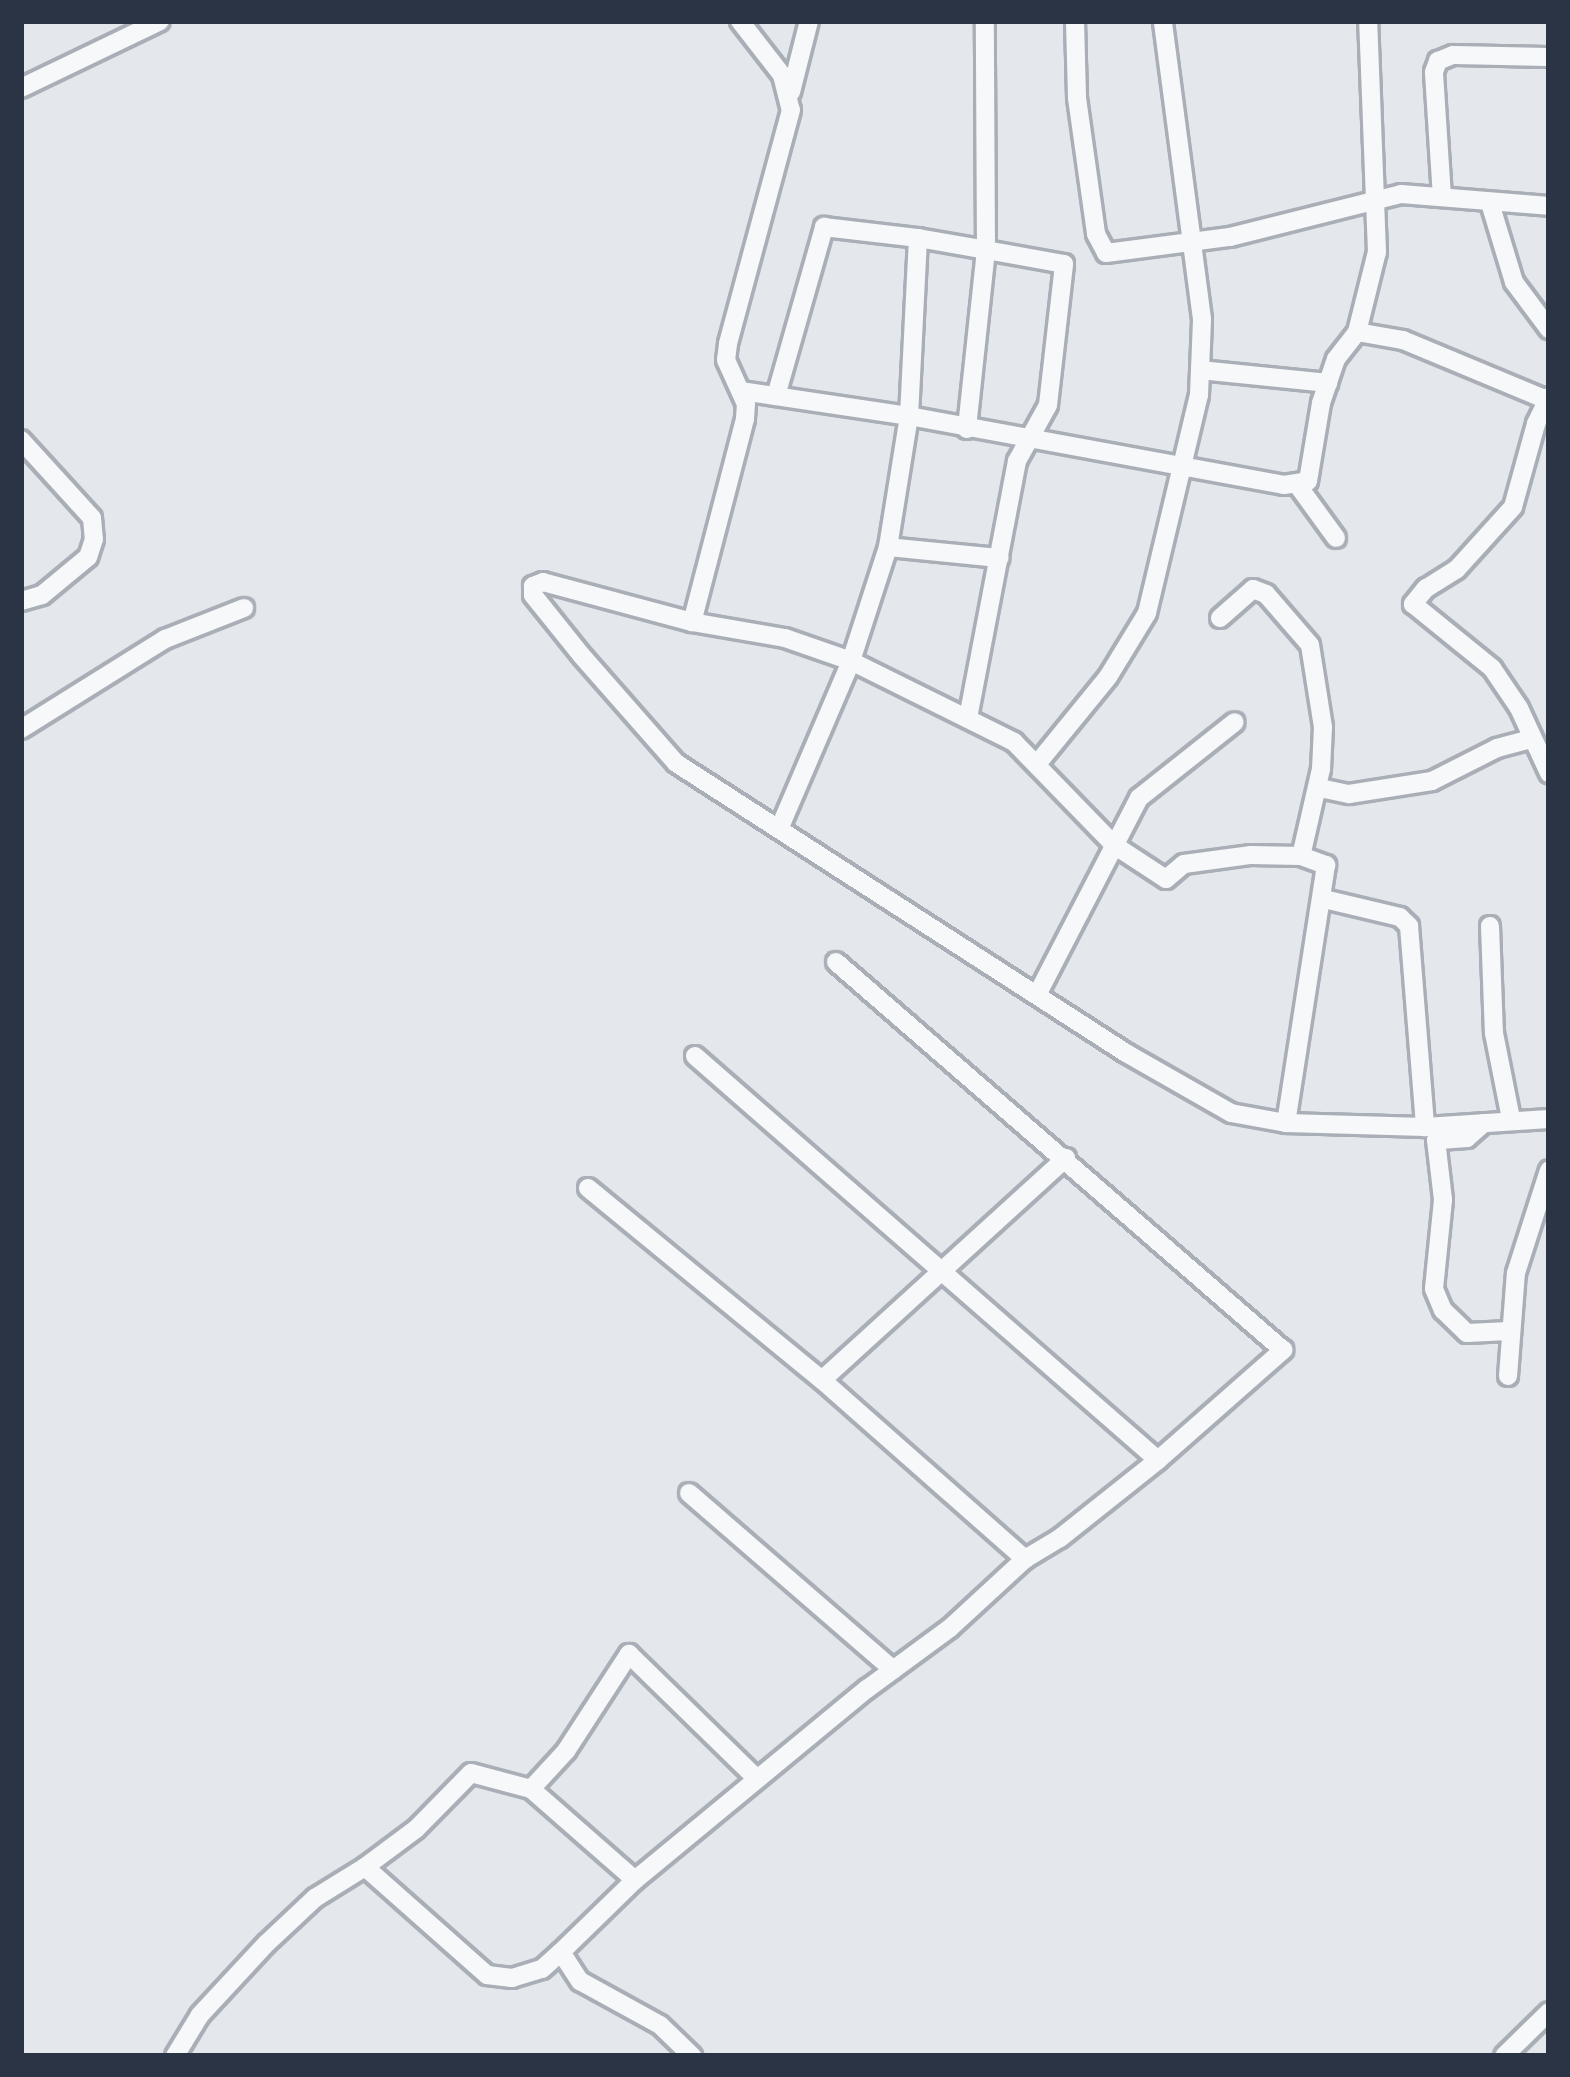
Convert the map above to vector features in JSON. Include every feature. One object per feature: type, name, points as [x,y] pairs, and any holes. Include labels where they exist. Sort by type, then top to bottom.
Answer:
[{"type":"street","points":[[21,88],[160,21]]},
{"type":"street","points":[[740,21],[768,50],[791,92]]},
{"type":"street","points":[[692,622],[745,419],[741,391],[730,376],[728,344],[791,110],[809,21]]},
{"type":"street","points":[[967,429],[986,250],[985,21]]},
{"type":"street","points":[[1075,21],[1077,98],[1100,245],[1118,255],[1194,243],[1377,198],[1442,196],[1549,206]]},
{"type":"street","points":[[1037,764],[1108,677],[1148,613],[1184,465],[1200,370],[1202,319],[1194,243],[1162,21]]},
{"type":"street","points":[[1299,487],[1313,473],[1328,383],[1336,359],[1357,332],[1377,252],[1377,198],[1368,121],[1368,21]]},
{"type":"street","points":[[1442,196],[1434,73],[1438,61],[1454,55],[1549,57]]},
{"type":"street","points":[[1490,203],[1514,282],[1549,329]]},
{"type":"street","points":[[776,396],[824,227],[1064,264],[1048,405],[1044,421],[1025,440],[968,718]]},
{"type":"street","points":[[780,827],[851,661],[889,548],[909,416],[918,238]]},
{"type":"street","points":[[1357,332],[1403,340],[1548,399],[1514,507],[1457,569],[1426,588],[1413,604],[1492,668],[1549,772]]},
{"type":"street","points":[[1200,370],[1328,383]]},
{"type":"street","points":[[741,391],[909,416],[1299,487],[1336,538]]},
{"type":"street","points":[[21,440],[92,518],[94,539],[88,557],[42,596],[21,601]]},
{"type":"street","points":[[889,548],[999,557]]},
{"type":"street","points":[[1286,1123],[1326,865],[1301,856],[1184,863],[1166,879],[1114,845],[1014,742],[886,683],[851,661],[784,638],[692,622],[543,582],[533,586],[533,596],[676,763],[1126,1053],[1231,1113],[1286,1123],[1425,1127],[1549,1119]]},
{"type":"street","points":[[1220,618],[1253,589],[1266,594],[1310,645],[1323,727],[1320,788],[1301,856]]},
{"type":"street","points":[[21,729],[165,639],[244,608]]},
{"type":"street","points":[[1038,993],[1139,798],[1235,722]]},
{"type":"street","points":[[1320,788],[1349,794],[1432,782],[1497,748],[1531,739]]},
{"type":"street","points":[[1324,899],[1400,916],[1409,926],[1425,1127]]},
{"type":"street","points":[[1490,926],[1494,1033],[1511,1119]]},
{"type":"street","points":[[365,1867],[487,1975],[527,1973],[561,1952],[635,1880],[950,1628],[1025,1559],[1060,1538],[1158,1460],[1283,1350],[836,962]]},
{"type":"street","points":[[695,1056],[1158,1460]]},
{"type":"street","points":[[1484,1123],[1467,1138],[1436,1140],[1443,1200],[1434,1289],[1443,1310],[1468,1333],[1497,1336],[1509,1331]]},
{"type":"street","points":[[822,1380],[1066,1158]]},
{"type":"street","points":[[1508,1376],[1509,1331],[1521,1250],[1549,1170]]},
{"type":"street","points":[[588,1188],[822,1380],[1025,1559]]},
{"type":"street","points":[[689,1493],[893,1670]]},
{"type":"street","points":[[531,1789],[566,1751],[628,1654],[757,1779]]},
{"type":"street","points":[[176,2056],[200,2015],[267,1943],[316,1898],[441,1808],[471,1773],[531,1789],[635,1880]]},
{"type":"street","points":[[561,1952],[580,1981],[660,2025],[692,2056]]},
{"type":"street","points":[[1504,2056],[1549,2012]]}]
